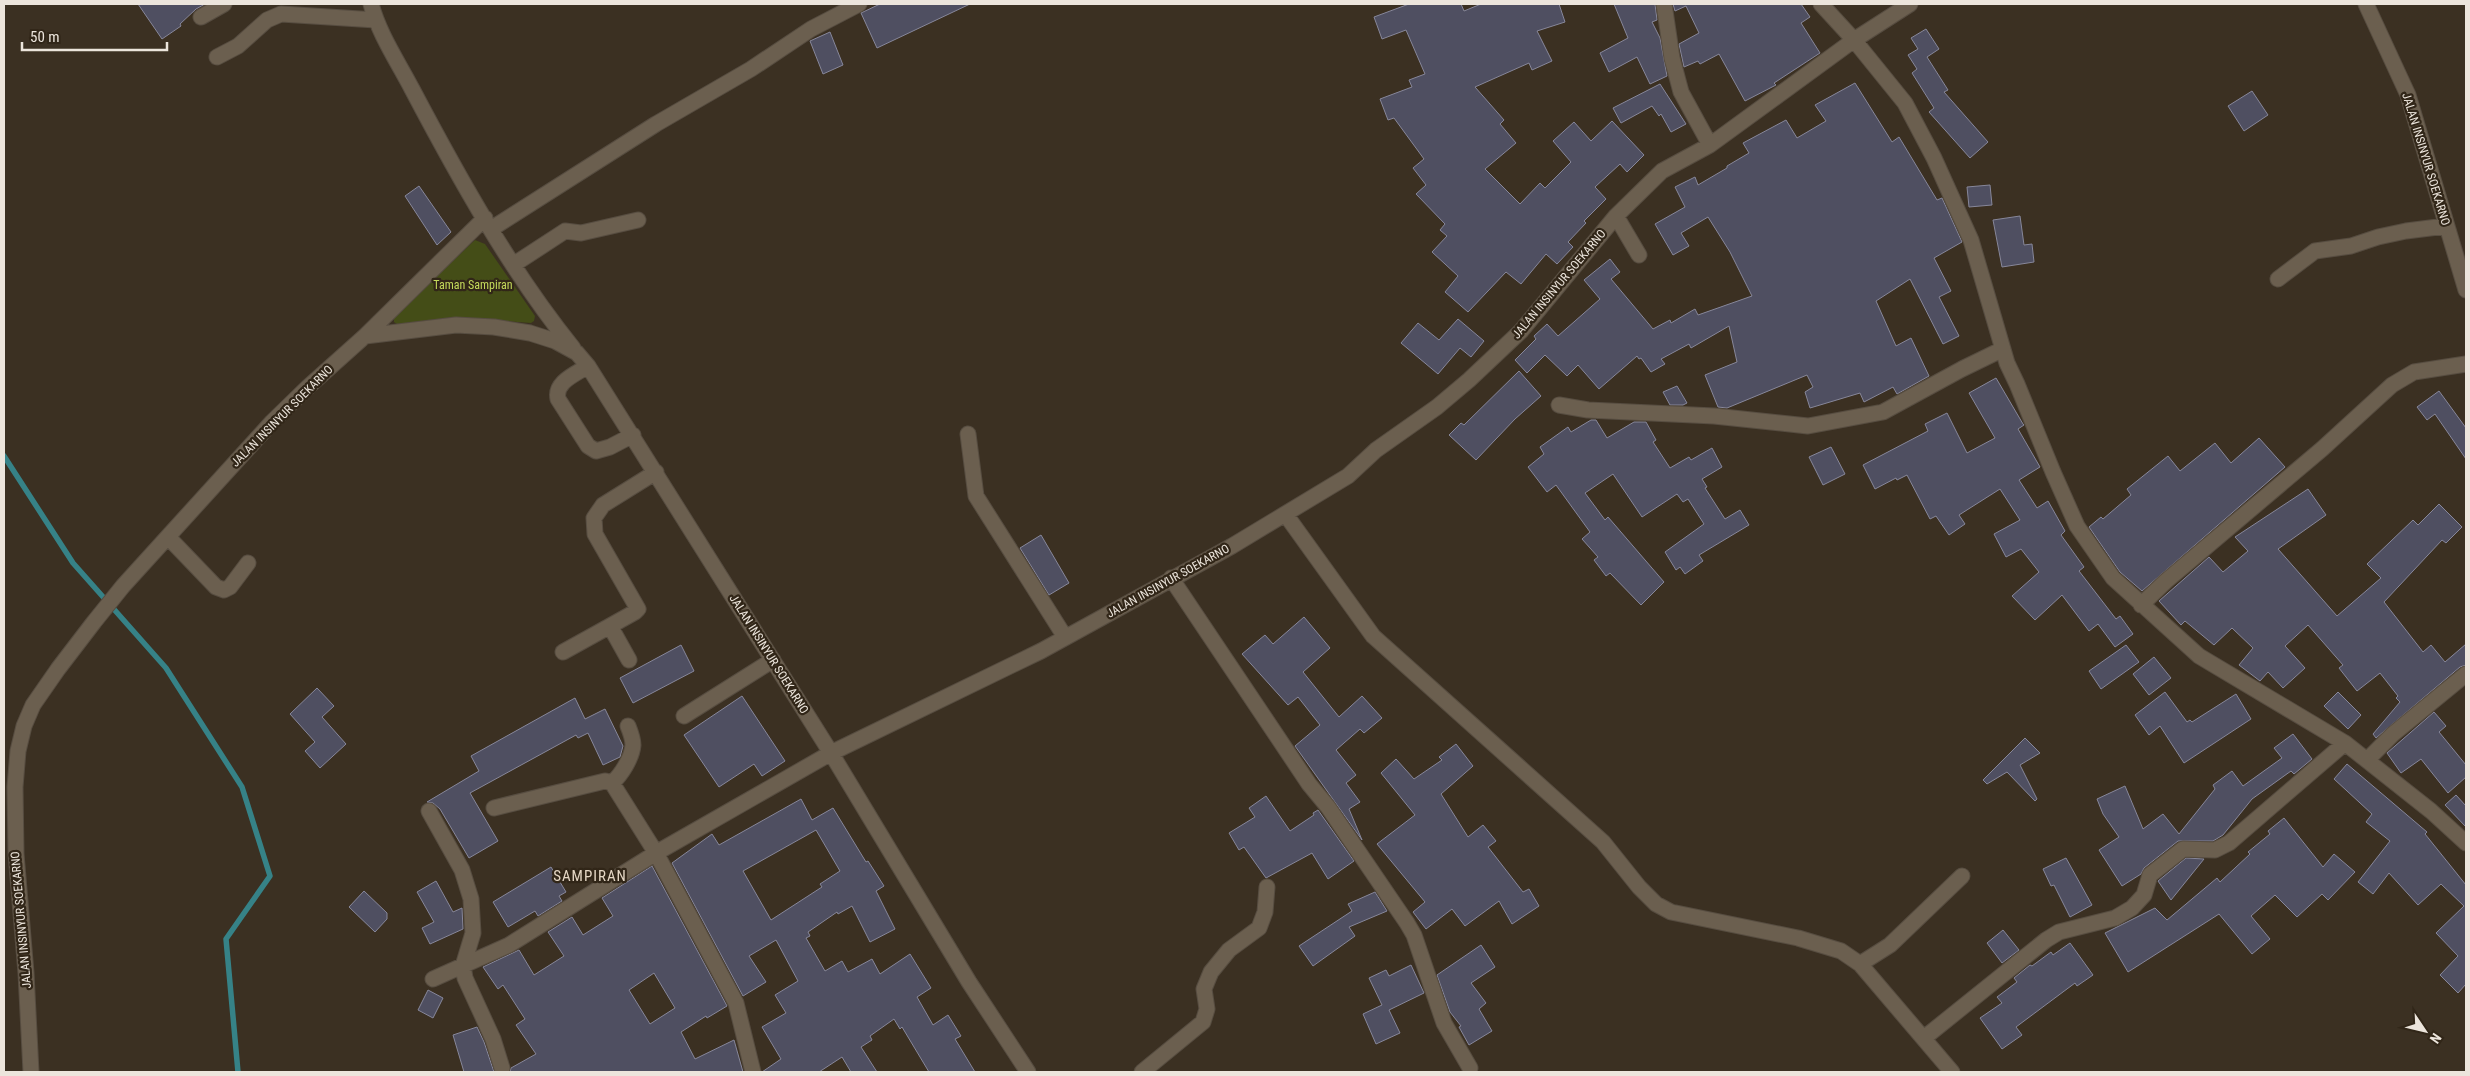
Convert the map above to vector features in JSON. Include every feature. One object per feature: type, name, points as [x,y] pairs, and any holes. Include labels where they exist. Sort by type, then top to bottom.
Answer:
[{"type":"street","points":[[201,17],[224,4]]},
{"type":"street","points":[[371,4],[376,20],[424,112],[488,223],[513,265],[577,353]]},
{"type":"street","points":[[366,336],[488,223],[750,69],[811,29],[859,4]]},
{"type":"street","points":[[1664,4],[1672,58],[1681,92],[1710,145]]},
{"type":"street","points":[[1821,4],[1854,40],[1905,103],[1946,181],[1971,240],[2005,355],[2077,526],[2113,578],[2199,656],[2345,743],[2368,759],[2466,843]]},
{"type":"street","name":"JALAN INSINYUR SOEKARNO","points":[[31,1072],[26,973],[16,854],[15,787],[18,751],[24,726],[33,705],[94,622],[168,537],[278,416],[308,386],[366,336],[456,325],[494,327],[555,341],[577,353],[588,366],[633,435],[831,753],[1065,637],[1286,515],[1348,476],[1376,450],[1437,407],[1521,331],[1616,216],[1662,171],[1710,145],[1854,40],[1910,4]]},
{"type":"street","name":"JALAN INSINYUR SOEKARNO","points":[[2366,4],[2408,95],[2466,290]]},
{"type":"street","points":[[217,57],[238,46],[267,20],[281,14],[335,19],[376,20]]},
{"type":"street","points":[[1616,216],[1639,255]]},
{"type":"street","points":[[513,265],[565,231],[580,232],[638,220]]},
{"type":"street","points":[[2278,280],[2316,251],[2351,246],[2378,237],[2406,231],[2446,226]]},
{"type":"street","points":[[1559,405],[1588,410],[1714,416],[1808,426],[1883,412],[1962,369],[2005,355]]},
{"type":"street","points":[[2141,605],[2166,580],[2322,449],[2392,385],[2414,372],[2462,364]]},
{"type":"street","points":[[588,366],[560,385],[557,392],[558,398],[588,446],[596,451],[610,447],[633,435]]},
{"type":"street","points":[[968,434],[976,496],[1065,637]]},
{"type":"street","points":[[563,652],[635,612],[638,608],[595,534],[594,518],[603,505],[656,472]]},
{"type":"street","points":[[1286,515],[1373,636],[1603,842],[1639,887],[1656,904],[1671,912],[1798,938],[1841,951],[1860,964],[1952,1072]]},
{"type":"street","points":[[168,537],[216,587],[224,590],[230,587],[248,563]]},
{"type":"street","points":[[1171,578],[1309,784],[1332,813],[1407,923],[1414,935],[1444,1023],[1470,1068]]},
{"type":"street","points":[[610,626],[629,660]]},
{"type":"street","points":[[684,716],[773,660]]},
{"type":"street","points":[[2368,759],[2393,734],[2466,674]]},
{"type":"street","points":[[612,783],[618,778],[630,757],[633,745],[628,726]]},
{"type":"street","points":[[1924,1038],[2046,940],[2059,932],[2115,918],[2132,908],[2144,895],[2150,875],[2177,852],[2188,848],[2215,850],[2229,843],[2345,743]]},
{"type":"street","points":[[433,979],[509,945],[656,853],[831,753],[969,982],[1028,1072]]},
{"type":"street","points":[[494,808],[605,781],[612,783],[656,853],[736,1003],[752,1072]]},
{"type":"street","points":[[429,811],[462,870],[471,898],[473,933],[463,966],[466,978],[493,1039],[502,1068]]},
{"type":"street","points":[[1860,964],[1890,945],[1962,876]]},
{"type":"street","points":[[1142,1072],[1203,1022],[1207,1009],[1204,989],[1211,972],[1229,950],[1259,928],[1265,912],[1267,887]]},
{"type":"green space","name":"Taman Sampiran","points":[[475,240],[485,244],[535,316],[534,321],[531,323],[455,317],[397,324],[394,322],[394,317]]},
{"type":"building","points":[[138,4],[205,4],[196,9],[180,24],[181,26],[162,39]]},
{"type":"building","points":[[880,4],[970,4],[877,48],[861,13]]},
{"type":"building","points":[[1409,4],[1461,4],[1464,11],[1481,4],[1559,4],[1565,22],[1537,31],[1552,61],[1532,70],[1529,63],[1475,87],[1504,120],[1500,124],[1516,143],[1485,169],[1520,204],[1540,183],[1545,188],[1571,162],[1553,141],[1574,122],[1591,141],[1612,121],[1644,155],[1627,172],[1620,164],[1595,187],[1606,199],[1584,221],[1586,223],[1568,242],[1573,247],[1557,264],[1546,254],[1521,284],[1506,272],[1468,312],[1445,292],[1458,276],[1432,252],[1447,236],[1440,230],[1445,224],[1416,194],[1426,185],[1413,168],[1424,159],[1394,118],[1388,120],[1380,99],[1412,87],[1409,80],[1425,74],[1406,30],[1382,39],[1374,17]]},
{"type":"building","points":[[1614,4],[1655,4],[1657,20],[1652,22],[1660,38],[1667,76],[1650,84],[1637,57],[1609,72],[1600,53],[1628,38]]},
{"type":"building","points":[[1673,4],[1801,4],[1810,17],[1801,23],[1820,53],[1774,83],[1776,85],[1745,101],[1719,54],[1700,64],[1698,61],[1684,67],[1679,44],[1699,33],[1686,6],[1675,11]]},
{"type":"building","points":[[1926,29],[1939,49],[1927,57],[1948,90],[1944,92],[1988,142],[1970,158],[1929,112],[1934,108],[1912,73],[1917,69],[1908,55],[1918,49],[1911,38]]},
{"type":"building","points":[[830,32],[843,65],[823,74],[810,41]]},
{"type":"building","points":[[1855,83],[1892,142],[1899,137],[1937,200],[1942,198],[1962,242],[1934,258],[1951,291],[1939,297],[1959,336],[1943,344],[1910,279],[1876,301],[1896,346],[1911,338],[1929,376],[1897,394],[1893,387],[1864,402],[1860,393],[1810,408],[1805,392],[1813,387],[1807,375],[1727,408],[1718,407],[1705,375],[1737,362],[1729,326],[1691,348],[1689,344],[1661,359],[1665,364],[1651,372],[1641,358],[1639,359],[1637,356],[1599,389],[1578,365],[1567,376],[1545,355],[1527,373],[1515,360],[1536,339],[1534,336],[1547,324],[1558,336],[1600,299],[1584,280],[1610,259],[1620,272],[1611,279],[1653,329],[1670,320],[1671,323],[1695,309],[1698,315],[1752,296],[1730,252],[1708,217],[1681,233],[1689,246],[1673,255],[1655,224],[1685,207],[1675,187],[1695,177],[1698,185],[1727,168],[1727,166],[1749,153],[1743,143],[1786,120],[1797,138],[1826,121],[1815,105]]},
{"type":"building","points":[[1660,84],[1686,124],[1671,132],[1661,114],[1659,116],[1652,106],[1621,123],[1613,108]]},
{"type":"building","points":[[2252,91],[2268,115],[2244,131],[2228,106]]},
{"type":"building","points":[[1990,185],[1992,205],[1969,207],[1967,187]]},
{"type":"building","points":[[419,186],[451,232],[437,245],[405,196]]},
{"type":"building","points":[[2020,216],[2024,245],[2032,244],[2034,262],[2002,267],[1993,220]]},
{"type":"building","points":[[1458,319],[1484,341],[1471,357],[1460,348],[1438,374],[1401,343],[1418,323],[1439,340]]},
{"type":"building","points":[[1519,371],[1541,396],[1515,419],[1476,460],[1449,435],[1461,423],[1464,425]]},
{"type":"building","points":[[1996,378],[2024,425],[2018,429],[2040,467],[2019,480],[2037,508],[2048,501],[2065,531],[2061,535],[2084,567],[2079,571],[2116,619],[2120,616],[2133,634],[2115,647],[2098,624],[2089,631],[2062,595],[2035,620],[2012,596],[2039,572],[2021,549],[2006,557],[1994,534],[2020,520],[2000,489],[1959,515],[1965,524],[1949,535],[1936,516],[1930,519],[1907,475],[1897,480],[1896,478],[1875,489],[1863,465],[1928,431],[1925,424],[1947,413],[1967,453],[1995,438],[1969,393]]},
{"type":"building","points":[[1677,386],[1687,403],[1683,405],[1670,405],[1663,392]]},
{"type":"building","points":[[2439,391],[2466,428],[2466,459],[2435,414],[2427,420],[2417,407]]},
{"type":"building","points":[[1591,420],[1596,420],[1607,438],[1634,422],[1646,422],[1656,440],[1653,442],[1670,468],[1689,457],[1691,460],[1712,448],[1722,467],[1702,479],[1707,487],[1705,488],[1725,519],[1740,510],[1749,525],[1699,555],[1703,561],[1685,574],[1680,567],[1676,570],[1665,552],[1704,524],[1688,499],[1683,502],[1677,494],[1642,517],[1613,474],[1585,493],[1605,520],[1608,517],[1664,582],[1641,605],[1610,573],[1606,576],[1594,560],[1598,557],[1582,539],[1590,532],[1556,485],[1547,492],[1528,467],[1544,454],[1540,447],[1568,427],[1571,432]]},
{"type":"building","points":[[2259,438],[2285,467],[2142,591],[2120,572],[2089,527],[2101,517],[2103,519],[2131,495],[2127,489],[2168,456],[2180,471],[2215,443],[2231,463]]},
{"type":"building","points":[[1831,447],[1845,474],[1823,485],[1809,457]]},
{"type":"building","points":[[2308,489],[2326,515],[2278,549],[2337,616],[2381,578],[2367,564],[2413,520],[2418,525],[2439,504],[2462,527],[2446,543],[2442,540],[2384,602],[2423,652],[2431,645],[2445,662],[2466,644],[2466,665],[2460,667],[2376,738],[2373,734],[2400,702],[2396,698],[2398,696],[2380,673],[2357,691],[2339,668],[2343,665],[2308,625],[2285,646],[2305,668],[2283,688],[2268,672],[2260,681],[2239,665],[2253,648],[2232,628],[2214,645],[2185,621],[2181,625],[2159,601],[2209,557],[2223,572],[2248,551],[2235,537]]},
{"type":"building","points":[[1041,535],[1069,583],[1049,595],[1020,548]]},
{"type":"building","points":[[1304,617],[1330,648],[1303,672],[1339,717],[1362,696],[1382,718],[1364,733],[1360,729],[1336,750],[1356,775],[1346,783],[1360,802],[1349,809],[1362,840],[1295,746],[1320,725],[1298,697],[1288,705],[1242,654],[1265,635],[1273,644]]},
{"type":"building","points":[[681,645],[694,671],[633,703],[620,678]]},
{"type":"building","points":[[2126,645],[2139,662],[2101,689],[2089,671]]},
{"type":"building","points":[[2154,657],[2171,678],[2149,695],[2133,674]]},
{"type":"building","points":[[317,688],[334,706],[322,717],[346,744],[320,768],[305,751],[315,742],[290,714]]},
{"type":"building","points":[[2165,692],[2187,722],[2190,720],[2192,722],[2236,694],[2251,719],[2184,763],[2160,726],[2149,735],[2135,715]]},
{"type":"building","points":[[2338,692],[2361,715],[2348,729],[2324,706]]},
{"type":"building","points":[[742,696],[785,761],[762,776],[754,764],[719,787],[684,735]]},
{"type":"building","points":[[575,698],[585,719],[605,709],[623,746],[620,757],[603,765],[588,733],[578,738],[576,735],[470,793],[498,841],[469,858],[440,809],[433,803],[427,802],[479,771],[471,756]]},
{"type":"building","points":[[2434,712],[2446,726],[2439,732],[2466,765],[2466,777],[2448,793],[2421,759],[2401,773],[2387,753]]},
{"type":"building","points":[[2293,734],[2312,759],[2294,774],[2291,771],[2252,799],[2223,835],[2213,841],[2178,841],[2144,868],[2141,874],[2122,886],[2099,850],[2119,837],[2103,814],[2097,799],[2125,786],[2143,829],[2163,814],[2179,834],[2215,789],[2213,785],[2232,771],[2243,786],[2282,758],[2274,748]]},
{"type":"building","points":[[2025,738],[2040,753],[2020,765],[2037,799],[2035,801],[2007,772],[1987,784],[1983,780]]},
{"type":"building","points":[[1456,744],[1473,766],[1441,794],[1468,837],[1483,825],[1496,841],[1488,847],[1523,892],[1529,889],[1539,906],[1512,924],[1499,901],[1465,926],[1452,909],[1426,929],[1413,912],[1425,902],[1377,844],[1415,815],[1381,773],[1396,759],[1414,779],[1442,760],[1439,757]]},
{"type":"building","points":[[2347,764],[2427,832],[2425,834],[2466,885],[2466,984],[2458,993],[2440,975],[2458,956],[2436,933],[2464,906],[2441,884],[2418,905],[2389,873],[2373,894],[2358,882],[2390,841],[2366,822],[2372,814],[2334,779]]},
{"type":"building","points":[[2456,795],[2466,806],[2466,827],[2445,805]]},
{"type":"building","points":[[1266,796],[1290,831],[1314,815],[1313,813],[1318,810],[1354,861],[1328,879],[1312,853],[1266,878],[1244,847],[1239,850],[1229,833],[1255,817],[1249,808]]},
{"type":"building","points":[[801,799],[812,820],[833,808],[866,862],[868,861],[884,886],[876,891],[895,929],[870,942],[852,906],[838,914],[837,912],[808,932],[810,936],[806,938],[825,971],[842,961],[848,972],[872,959],[880,974],[910,954],[931,988],[917,997],[933,1025],[948,1015],[961,1036],[955,1039],[975,1072],[929,1072],[902,1027],[900,1029],[894,1019],[870,1036],[872,1040],[861,1047],[877,1072],[851,1072],[842,1057],[819,1072],[762,1072],[781,1059],[762,1027],[786,1013],[775,995],[798,981],[776,940],[749,956],[766,982],[743,996],[672,863],[712,834],[719,845]],"holes":[[[816,830],[840,871],[820,884],[822,887],[771,920],[743,871]]]},
{"type":"building","points":[[2284,818],[2323,867],[2334,854],[2355,872],[2328,900],[2322,894],[2297,917],[2275,895],[2251,916],[2270,939],[2252,954],[2219,914],[2128,972],[2105,933],[2155,908],[2167,920],[2217,878],[2220,882],[2250,854],[2248,852],[2270,834],[2268,831]]},
{"type":"building","points":[[2066,858],[2092,905],[2070,917],[2054,885],[2051,886],[2043,869]]},
{"type":"building","points":[[2186,858],[2204,859],[2171,900],[2158,881]]},
{"type":"building","points":[[652,866],[727,1006],[707,1018],[706,1016],[681,1032],[695,1059],[734,1040],[743,1072],[510,1072],[511,1068],[536,1054],[516,1025],[525,1019],[503,985],[498,989],[483,967],[519,950],[534,975],[564,956],[548,932],[572,917],[583,935],[613,916],[602,898]],"holes":[[[654,973],[675,1008],[650,1024],[629,990]]]},
{"type":"building","points":[[551,867],[566,892],[559,896],[562,901],[538,916],[535,911],[508,927],[493,902]]},
{"type":"building","points":[[436,881],[453,912],[462,908],[463,929],[430,944],[422,928],[434,922],[417,892]]},
{"type":"building","points":[[364,891],[387,913],[387,919],[375,932],[349,907]]},
{"type":"building","points":[[1375,892],[1387,911],[1349,927],[1355,936],[1313,966],[1299,946],[1352,911],[1348,904]]},
{"type":"building","points":[[2003,930],[2019,950],[2002,963],[1987,943]]},
{"type":"building","points":[[2070,943],[2093,975],[2077,986],[2075,983],[2016,1027],[2022,1035],[2002,1049],[1980,1018],[2002,1003],[1997,997],[2017,982],[2014,978],[2030,965],[2032,966],[2051,952],[2053,955]]},
{"type":"building","points":[[1481,945],[1495,967],[1471,983],[1486,1003],[1479,1009],[1492,1031],[1469,1045],[1459,1027],[1461,1026],[1450,1012],[1437,975]]},
{"type":"building","points":[[1411,965],[1424,993],[1389,1010],[1400,1033],[1376,1044],[1363,1014],[1382,1005],[1369,978],[1386,970],[1389,976]]},
{"type":"building","points":[[428,990],[443,998],[433,1018],[418,1010]]},
{"type":"building","points":[[477,1027],[494,1072],[464,1072],[453,1035]]},
{"type":"waterway","points":[[4,456],[73,563],[166,668],[242,787],[270,876],[226,939],[238,1072]]},
{"type":"district","name":"SAMPIRAN","points":[[590,876]]}]
